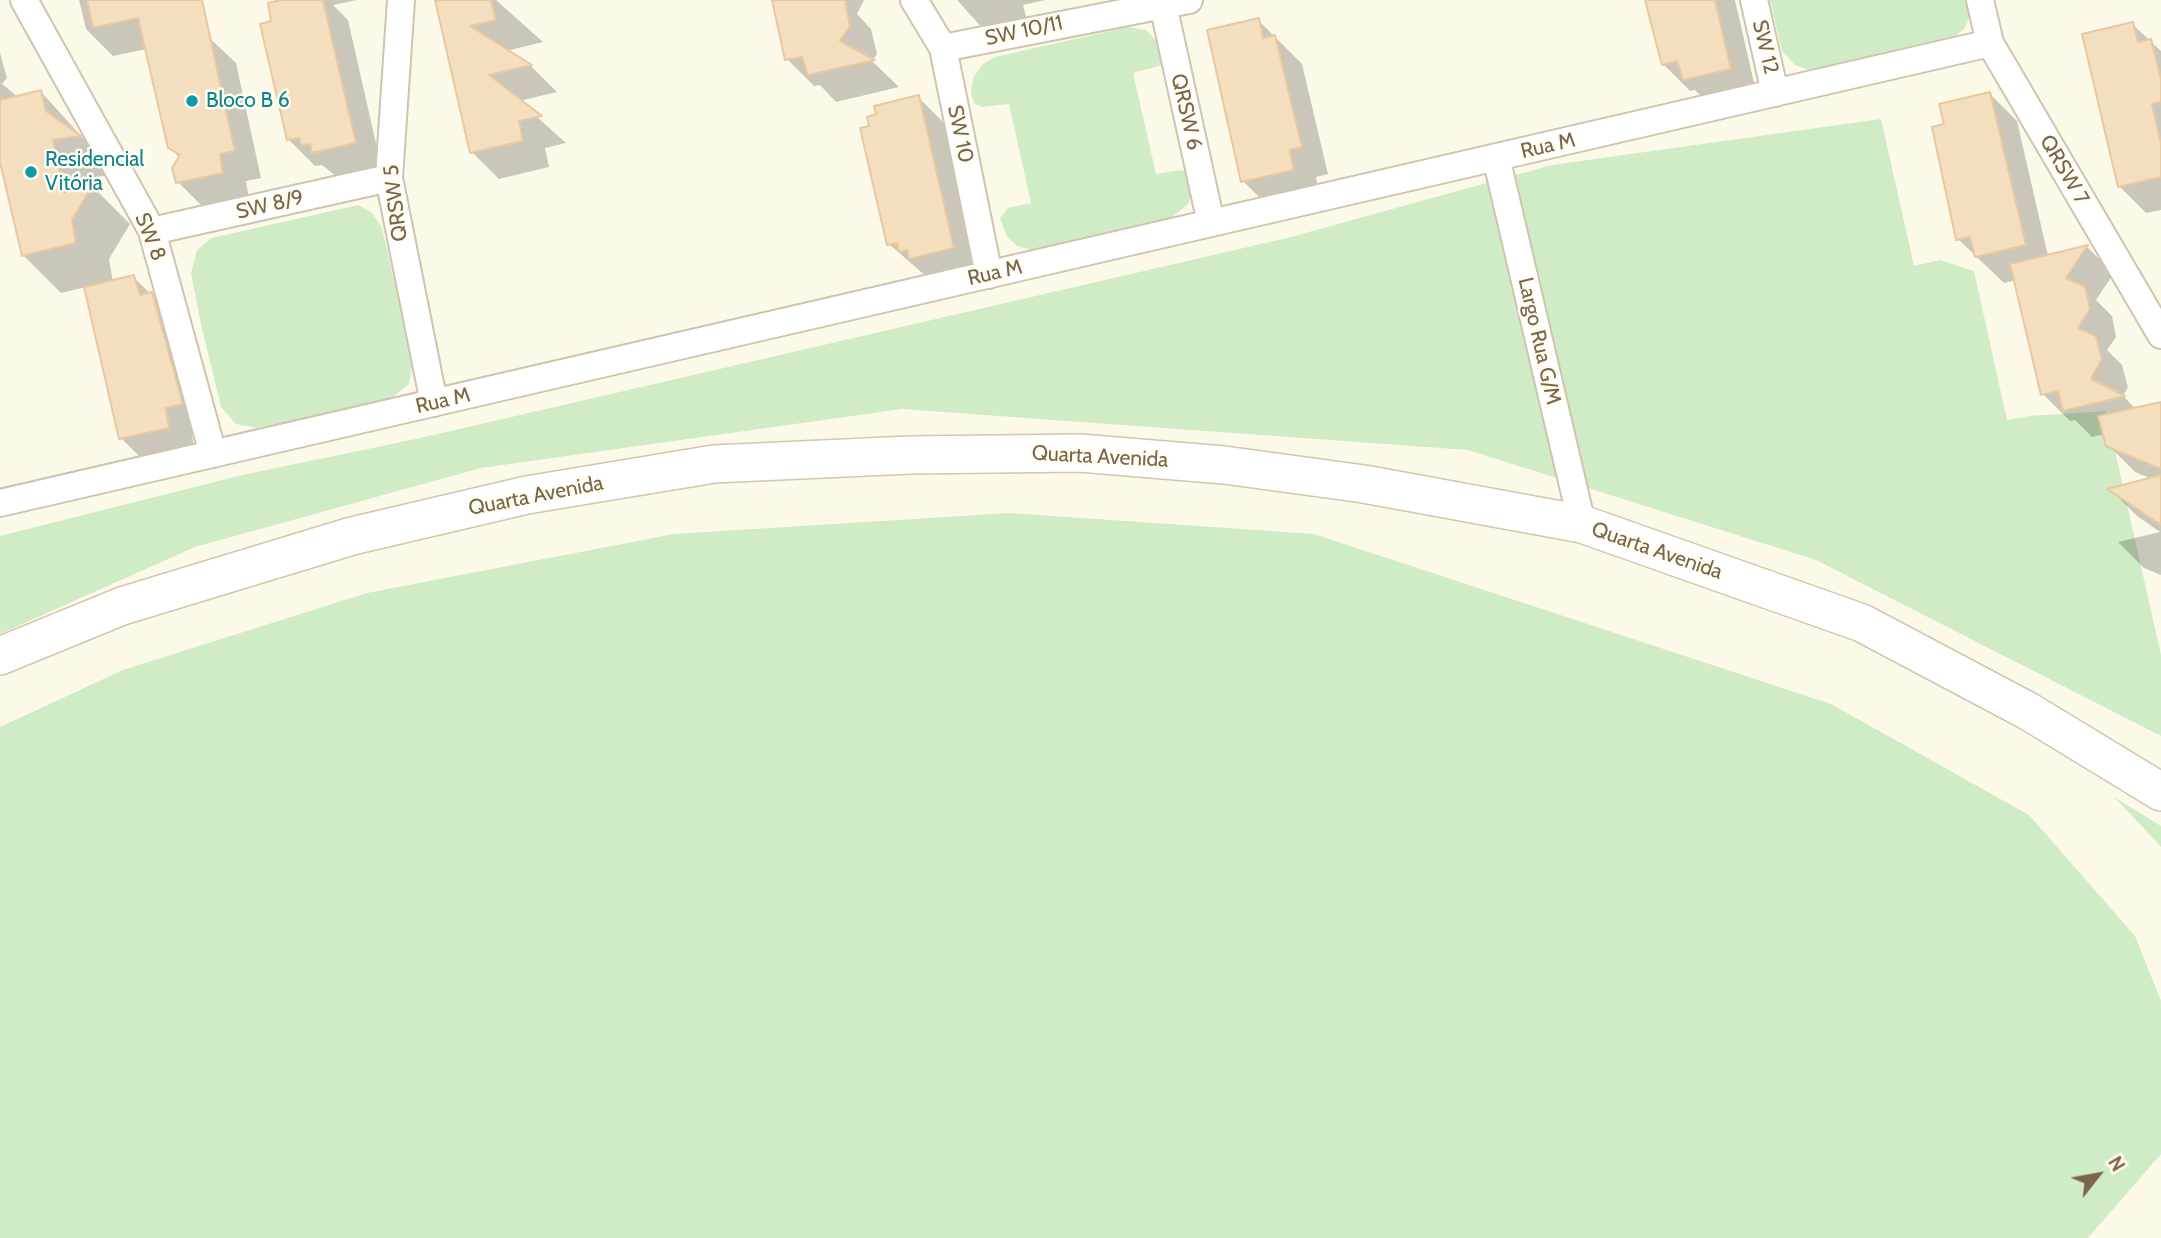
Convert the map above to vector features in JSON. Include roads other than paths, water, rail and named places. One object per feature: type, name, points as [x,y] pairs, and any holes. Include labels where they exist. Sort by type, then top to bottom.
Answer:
[{"type":"main road","name":"Quarta Avenida","points":[[0,656],[122,606],[352,536],[527,495],[714,464],[910,455],[1080,453],[1224,465],[1364,484],[1582,524],[1862,623],[2028,711],[2161,792]]},
{"type":"street","name":"SW 8","points":[[24,0],[152,231],[213,454]]},
{"type":"street","name":"QRSW 5","points":[[401,0],[389,178],[434,403]]},
{"type":"street","name":"SW 10","points":[[914,0],[943,48],[989,275]]},
{"type":"street","name":"SW 10/11","points":[[943,48],[1162,1],[1189,0]]},
{"type":"street","name":"SW 12","points":[[1754,0],[1776,93]]},
{"type":"street","name":"QRSW 7","points":[[1980,0],[1990,43],[2161,335]]},
{"type":"street","name":"QRSW 6","points":[[1162,1],[1211,223]]},
{"type":"street","name":"Rua M","points":[[0,503],[1990,43]]},
{"type":"street","name":"Largo Rua G/M","points":[[1496,158],[1582,524]]},
{"type":"street","name":"SW 8/9","points":[[152,231],[389,178]]},
{"type":"place","name":"Bloco B 6","points":[[192,101]]},
{"type":"place","name":"Residencial Vitória","points":[[31,172]]}]
